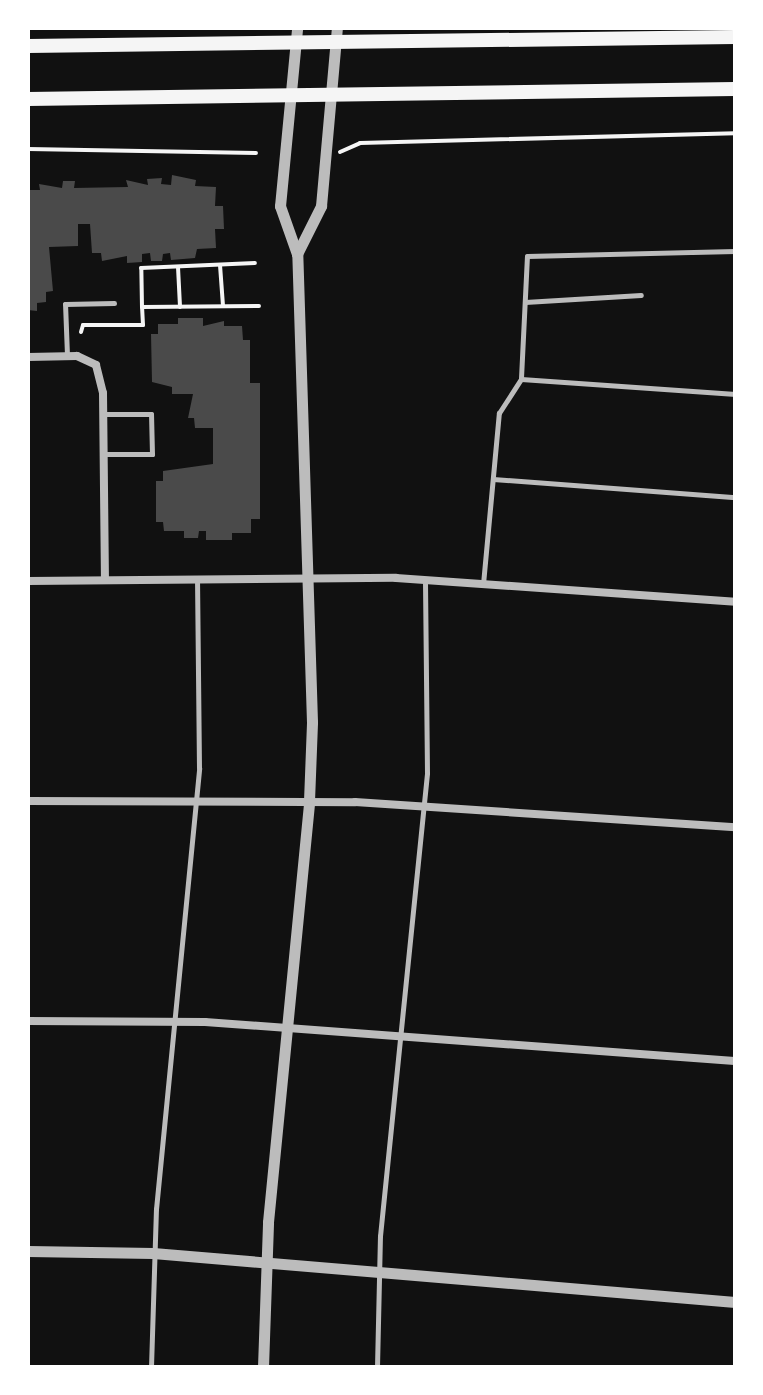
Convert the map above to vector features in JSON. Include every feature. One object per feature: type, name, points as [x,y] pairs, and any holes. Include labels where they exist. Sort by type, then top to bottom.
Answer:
[{"type":"main road","points":[[28,46],[336,45],[735,37]]},
{"type":"main road","points":[[28,99],[735,89]]},
{"type":"street","points":[[263,1367],[266,1264],[309,801],[311,578],[297,254],[280,206],[297,28]]},
{"type":"street","points":[[297,254],[321,206],[337,28]]},
{"type":"street","points":[[28,357],[67,356],[96,365],[103,415],[105,580]]},
{"type":"street","points":[[28,581],[425,580],[735,602]]},
{"type":"street","points":[[28,801],[309,801],[422,805],[735,827]]},
{"type":"street","points":[[28,1021],[173,1021],[735,1061]]},
{"type":"street","points":[[28,1251],[153,1253],[378,1276],[735,1302]]},
{"type":"lane","points":[[483,584],[499,413],[521,379],[527,256],[735,251]]},
{"type":"lane","points":[[525,302],[641,295]]},
{"type":"lane","points":[[67,356],[65,304],[114,303]]},
{"type":"lane","points":[[521,379],[735,394]]},
{"type":"lane","points":[[103,415],[151,414],[152,454],[103,454]]},
{"type":"lane","points":[[493,479],[735,497]]},
{"type":"lane","points":[[151,1367],[153,1253],[199,768],[197,580]]},
{"type":"lane","points":[[377,1367],[378,1276],[427,773],[425,580]]},
{"type":"path","points":[[326,152],[346,152],[360,143],[735,133]]},
{"type":"path","points":[[28,149],[256,153]]},
{"type":"path","points":[[80,335],[83,325],[143,325],[141,268],[255,263]]},
{"type":"path","points":[[220,265],[223,306]]},
{"type":"path","points":[[178,267],[180,307]]},
{"type":"path","points":[[142,307],[259,306]]},
{"type":"building","points":[[172,175],[196,180],[195,186],[216,187],[215,206],[223,206],[224,229],[215,229],[216,248],[197,249],[195,258],[171,260],[170,253],[163,254],[162,261],[151,261],[150,253],[142,254],[142,262],[127,263],[127,256],[102,261],[101,253],[92,253],[90,224],[78,224],[78,246],[49,247],[53,291],[46,292],[46,302],[37,303],[37,311],[28,310],[28,190],[40,190],[39,184],[62,188],[63,181],[75,181],[74,188],[128,187],[126,180],[148,185],[147,179],[162,178],[161,184],[171,185]]},
{"type":"building","points":[[178,318],[203,318],[203,326],[224,321],[224,326],[242,326],[243,340],[250,340],[250,383],[260,383],[260,519],[251,519],[251,533],[232,533],[232,540],[206,540],[206,531],[199,531],[198,538],[184,538],[184,531],[164,531],[163,522],[156,522],[156,481],[163,481],[163,471],[213,464],[213,428],[195,428],[194,418],[188,418],[193,394],[172,394],[172,387],[152,382],[151,334],[158,334],[158,324],[178,324]]}]
